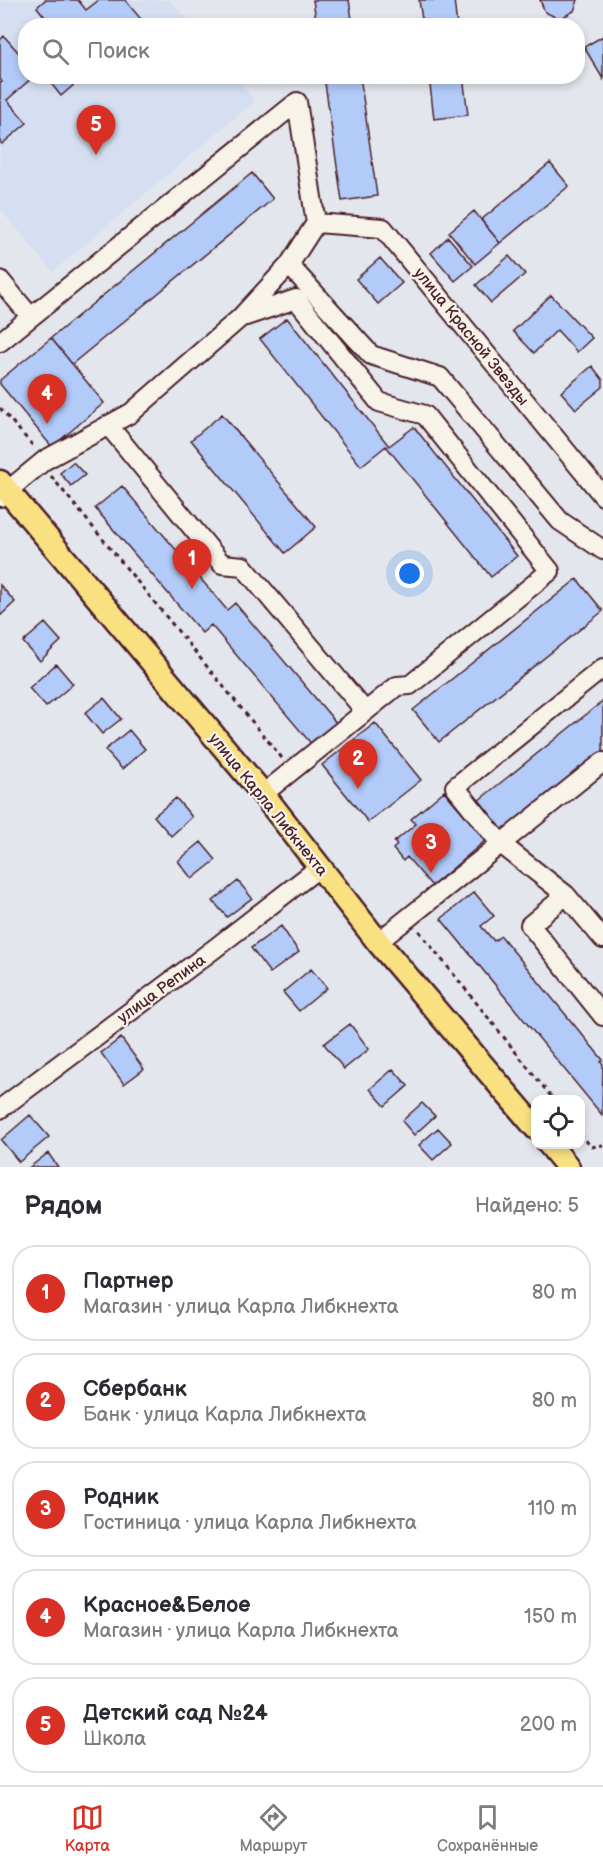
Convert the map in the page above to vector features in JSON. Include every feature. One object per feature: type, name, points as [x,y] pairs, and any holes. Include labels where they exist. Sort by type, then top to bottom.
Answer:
[{"type":"main road","name":"улица Карла Либкнехта","points":[[2,490],[325,866],[378,942],[531,1122]]},
{"type":"main road","points":[[553,1149],[568,1167]]},
{"type":"street","points":[[0,342],[297,102],[316,223],[289,265],[240,318],[131,413],[45,460],[2,490]]},
{"type":"street","name":"улица Красной Звезды","points":[[316,223],[383,228],[603,496]]},
{"type":"street","points":[[289,265],[371,355],[440,377],[560,521],[603,549]]},
{"type":"street","points":[[0,280],[30,316]]},
{"type":"street","points":[[240,318],[296,298],[379,402],[424,415],[550,571],[410,685],[397,686],[262,794]]},
{"type":"street","points":[[108,425],[222,564],[243,566],[365,711]]},
{"type":"street","points":[[603,668],[455,787],[501,844],[566,895],[603,939]]},
{"type":"street","points":[[378,942],[603,762]]},
{"type":"street","name":"улица Репина","points":[[0,1109],[325,866]]},
{"type":"street","points":[[566,895],[530,925],[603,1016]]},
{"type":"path","points":[[0,408],[45,460],[52,479],[292,770]]},
{"type":"path","points":[[408,918],[550,1095]]},
{"type":"path","points":[[585,1139],[591,1147],[603,1145]]},
{"type":"shaded area","points":[[0,0],[170,0],[186,18],[18,18],[18,84],[241,84],[255,101],[53,272],[0,209]]},
{"type":"building","points":[[45,0],[78,0],[86,10],[99,0],[125,0],[140,18],[46,18],[37,7]]},
{"type":"building","points":[[313,0],[349,0],[352,18],[316,18]]},
{"type":"building","points":[[419,0],[454,0],[456,18],[422,18]]},
{"type":"building","points":[[540,0],[578,0],[574,11],[557,18],[545,12]]},
{"type":"building","points":[[4,36],[18,52],[18,84],[25,84],[7,100],[27,123],[2,144],[0,142],[0,83],[2,82],[0,79],[0,40]]},
{"type":"building","points":[[603,36],[603,79],[585,49],[585,46]]},
{"type":"building","points":[[51,84],[75,84],[61,96]]},
{"type":"building","points":[[325,84],[361,84],[377,196],[342,201]]},
{"type":"building","points":[[430,84],[464,84],[468,115],[434,119]]},
{"type":"building","points":[[550,163],[569,186],[500,243],[481,220]]},
{"type":"building","points":[[252,173],[273,199],[72,364],[51,338]]},
{"type":"building","points":[[474,211],[500,243],[475,264],[449,232]]},
{"type":"building","points":[[448,237],[473,266],[455,281],[431,253]]},
{"type":"building","points":[[509,256],[525,274],[491,303],[476,285]]},
{"type":"building","points":[[380,258],[402,283],[378,304],[356,279]]},
{"type":"building","points":[[551,295],[592,338],[577,352],[557,330],[534,353],[513,331]]},
{"type":"building","points":[[287,318],[389,446],[414,427],[517,556],[491,577],[386,446],[361,466],[260,339]]},
{"type":"building","points":[[51,338],[104,403],[52,447],[0,384],[0,380]]},
{"type":"building","points":[[592,366],[603,380],[603,387],[576,409],[561,392]]},
{"type":"building","points":[[222,414],[316,527],[285,553],[191,440]]},
{"type":"building","points":[[73,462],[85,475],[71,486],[60,473]]},
{"type":"building","points":[[122,486],[227,610],[235,603],[344,732],[319,753],[211,625],[202,633],[95,508]]},
{"type":"building","points":[[577,579],[603,611],[439,742],[413,710]]},
{"type":"building","points":[[0,585],[15,602],[0,616]]},
{"type":"building","points":[[45,623],[61,641],[40,661],[23,642]]},
{"type":"building","points":[[56,664],[73,684],[46,707],[29,688]]},
{"type":"building","points":[[104,698],[121,719],[102,734],[85,713]]},
{"type":"building","points":[[603,701],[603,753],[504,832],[479,800]]},
{"type":"building","points":[[375,723],[421,780],[368,822],[322,765]]},
{"type":"building","points":[[129,730],[145,749],[122,769],[105,750]]},
{"type":"building","points":[[444,791],[486,840],[432,886],[407,857],[403,861],[393,849],[397,845],[394,842],[416,824],[411,819]]},
{"type":"building","points":[[176,798],[192,817],[171,836],[154,816]]},
{"type":"building","points":[[201,842],[216,860],[192,879],[178,861]]},
{"type":"building","points":[[238,881],[252,898],[227,917],[213,901]]},
{"type":"building","points":[[474,892],[494,916],[481,926],[494,941],[501,936],[603,1060],[601,1062],[603,1064],[602,1115],[441,919]]},
{"type":"building","points":[[281,926],[299,952],[270,973],[251,948]]},
{"type":"building","points":[[311,969],[327,988],[299,1011],[283,992]]},
{"type":"building","points":[[350,1024],[369,1049],[344,1069],[324,1044]]},
{"type":"building","points":[[121,1038],[144,1069],[124,1084],[101,1053]]},
{"type":"building","points":[[393,1069],[408,1086],[385,1106],[370,1089]]},
{"type":"building","points":[[422,1103],[435,1116],[414,1135],[402,1121]]},
{"type":"building","points":[[30,1115],[49,1137],[19,1162],[1,1140]]},
{"type":"building","points":[[438,1128],[452,1143],[433,1160],[419,1145]]},
{"type":"building","points":[[48,1153],[58,1167],[30,1167]]},
{"type":"place","name":"Детский сад №24","points":[[96,155]]},
{"type":"place","name":"Красное&Белое","points":[[47,424]]},
{"type":"place","name":"Партнер","points":[[192,589]]},
{"type":"place","name":"Сбербанк","points":[[358,789]]},
{"type":"place","name":"Родник","points":[[431,873]]}]
